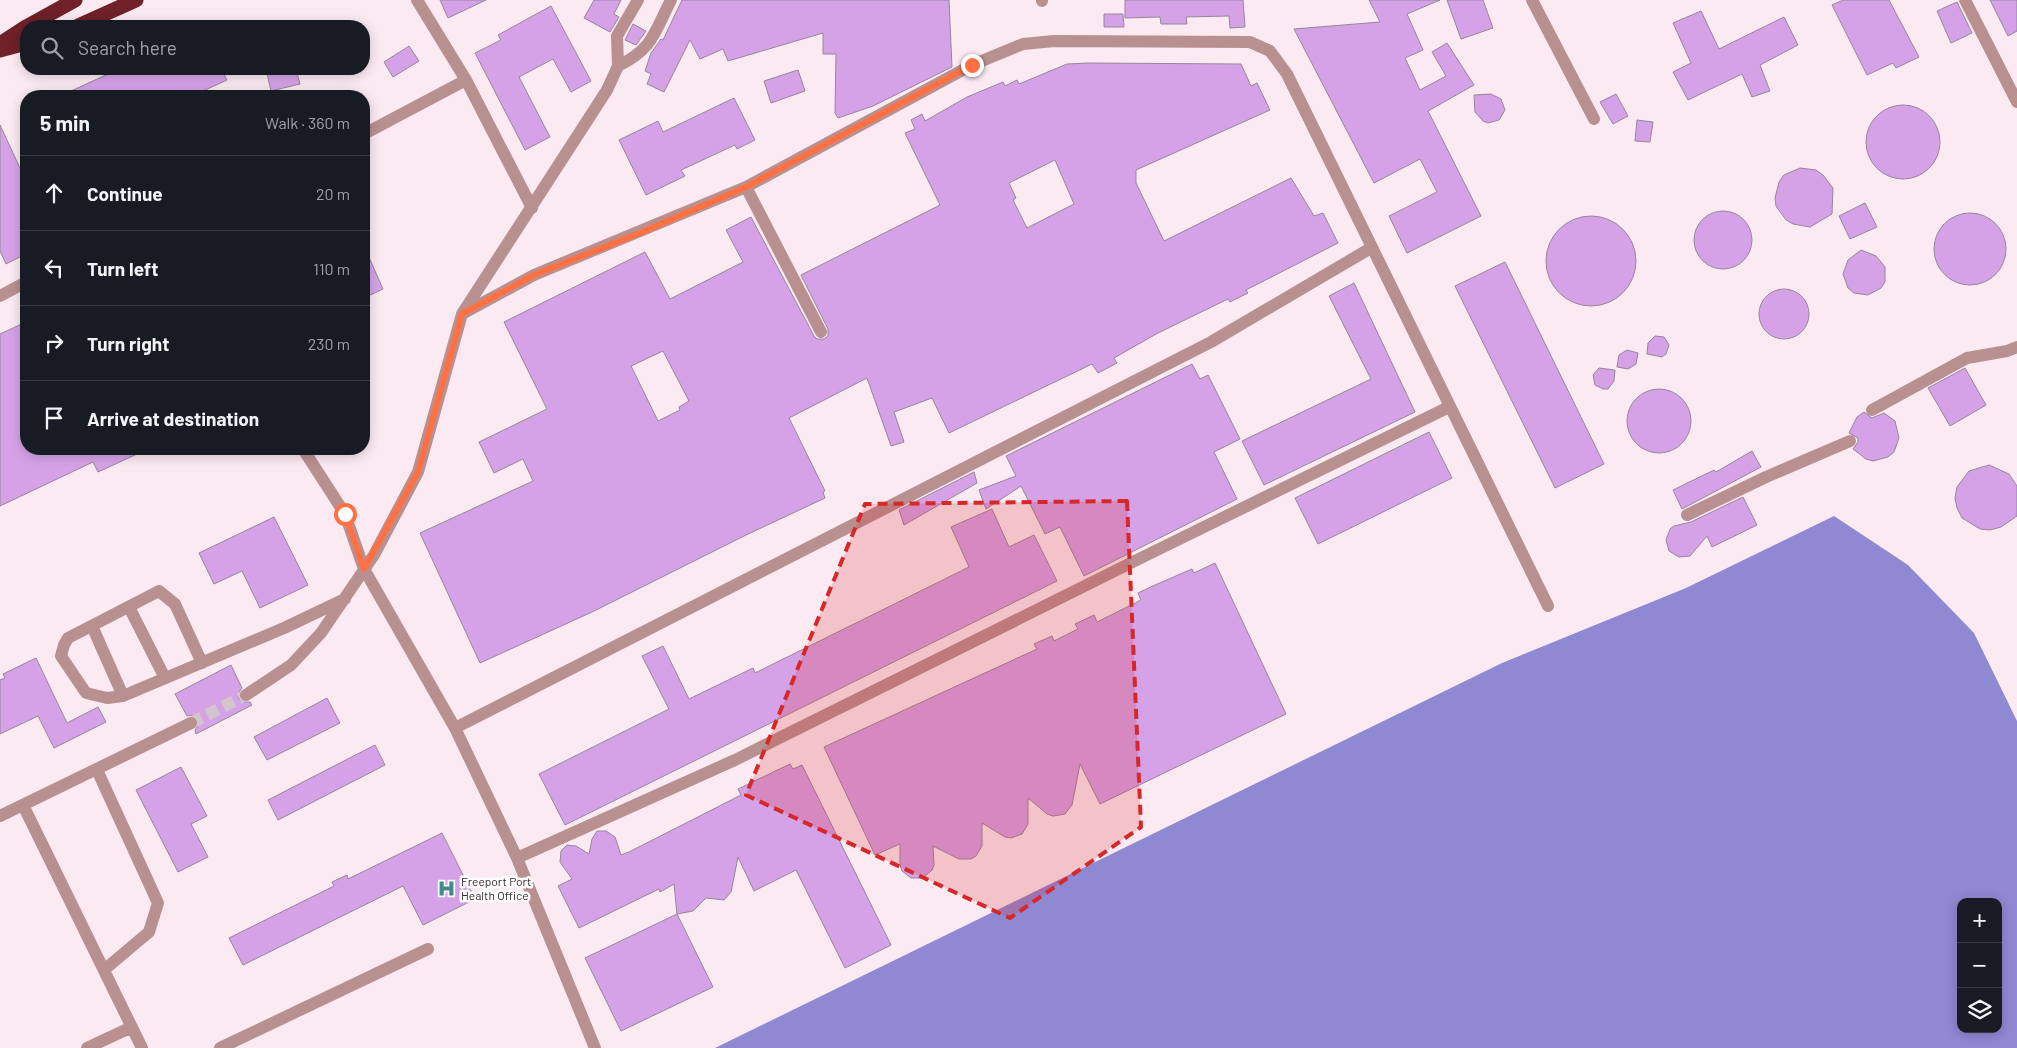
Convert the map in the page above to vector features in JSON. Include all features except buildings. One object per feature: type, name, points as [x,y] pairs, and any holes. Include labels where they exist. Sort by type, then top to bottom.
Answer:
[{"type":"highway","points":[[39,20],[75,0]]},
{"type":"highway","points":[[91,20],[136,0]]},
{"type":"highway","points":[[0,44],[20,31]]},
{"type":"highway","points":[[0,50],[20,45]]},
{"type":"street","points":[[417,0],[466,80],[532,208]]},
{"type":"street","points":[[246,696],[291,665],[321,633],[364,569],[418,472],[462,314],[608,90],[618,66],[617,36],[638,0]]},
{"type":"street","points":[[618,66],[637,57],[646,48],[671,0]]},
{"type":"street","points":[[1532,0],[1594,119]]},
{"type":"street","points":[[1965,0],[2017,102]]},
{"type":"street","points":[[462,314],[534,275],[640,233],[746,187],[940,82],[1023,44],[1054,42],[1250,42],[1270,51],[1287,74],[1370,248],[1548,606]]},
{"type":"street","points":[[370,131],[466,80]]},
{"type":"street","points":[[746,187],[822,332]]},
{"type":"street","points":[[455,728],[1211,342],[1370,248]]},
{"type":"street","points":[[0,296],[20,285]]},
{"type":"street","points":[[1872,410],[1967,358],[2007,351],[2017,347]]},
{"type":"street","points":[[517,858],[735,760],[1155,550],[1449,407]]},
{"type":"street","points":[[1687,515],[1766,477],[1850,441]]},
{"type":"street","points":[[307,455],[345,514],[364,569],[455,728],[517,858],[595,1048]]},
{"type":"street","points":[[202,663],[174,604],[159,591],[68,638],[64,645],[62,656],[86,693],[108,698],[123,696],[202,663],[345,599]]},
{"type":"street","points":[[128,607],[165,678]]},
{"type":"street","points":[[92,626],[123,696]]},
{"type":"street","points":[[0,816],[191,723]]},
{"type":"street","points":[[97,770],[158,903],[150,932],[104,970]]},
{"type":"street","points":[[23,805],[142,1048]]},
{"type":"street","points":[[220,1048],[428,949]]},
{"type":"street","points":[[87,1048],[132,1027]]},
{"type":"highlighted area","points":[[1127,501],[1141,827],[1010,918],[746,795],[865,504]]},
{"type":"shaded area","points":[[1834,516],[1908,565],[1974,633],[2017,721],[2017,1048],[715,1048],[1502,663],[1686,588]]},
{"type":"tunnel","points":[[191,723],[246,695]]},
{"type":"place","name":"Freeport Port Health Office","points":[[447,888]]},
{"type":"route","points":[[345,514],[364,569],[374,555],[418,472],[462,314],[534,275],[640,233],[746,187],[972,65]]}]
